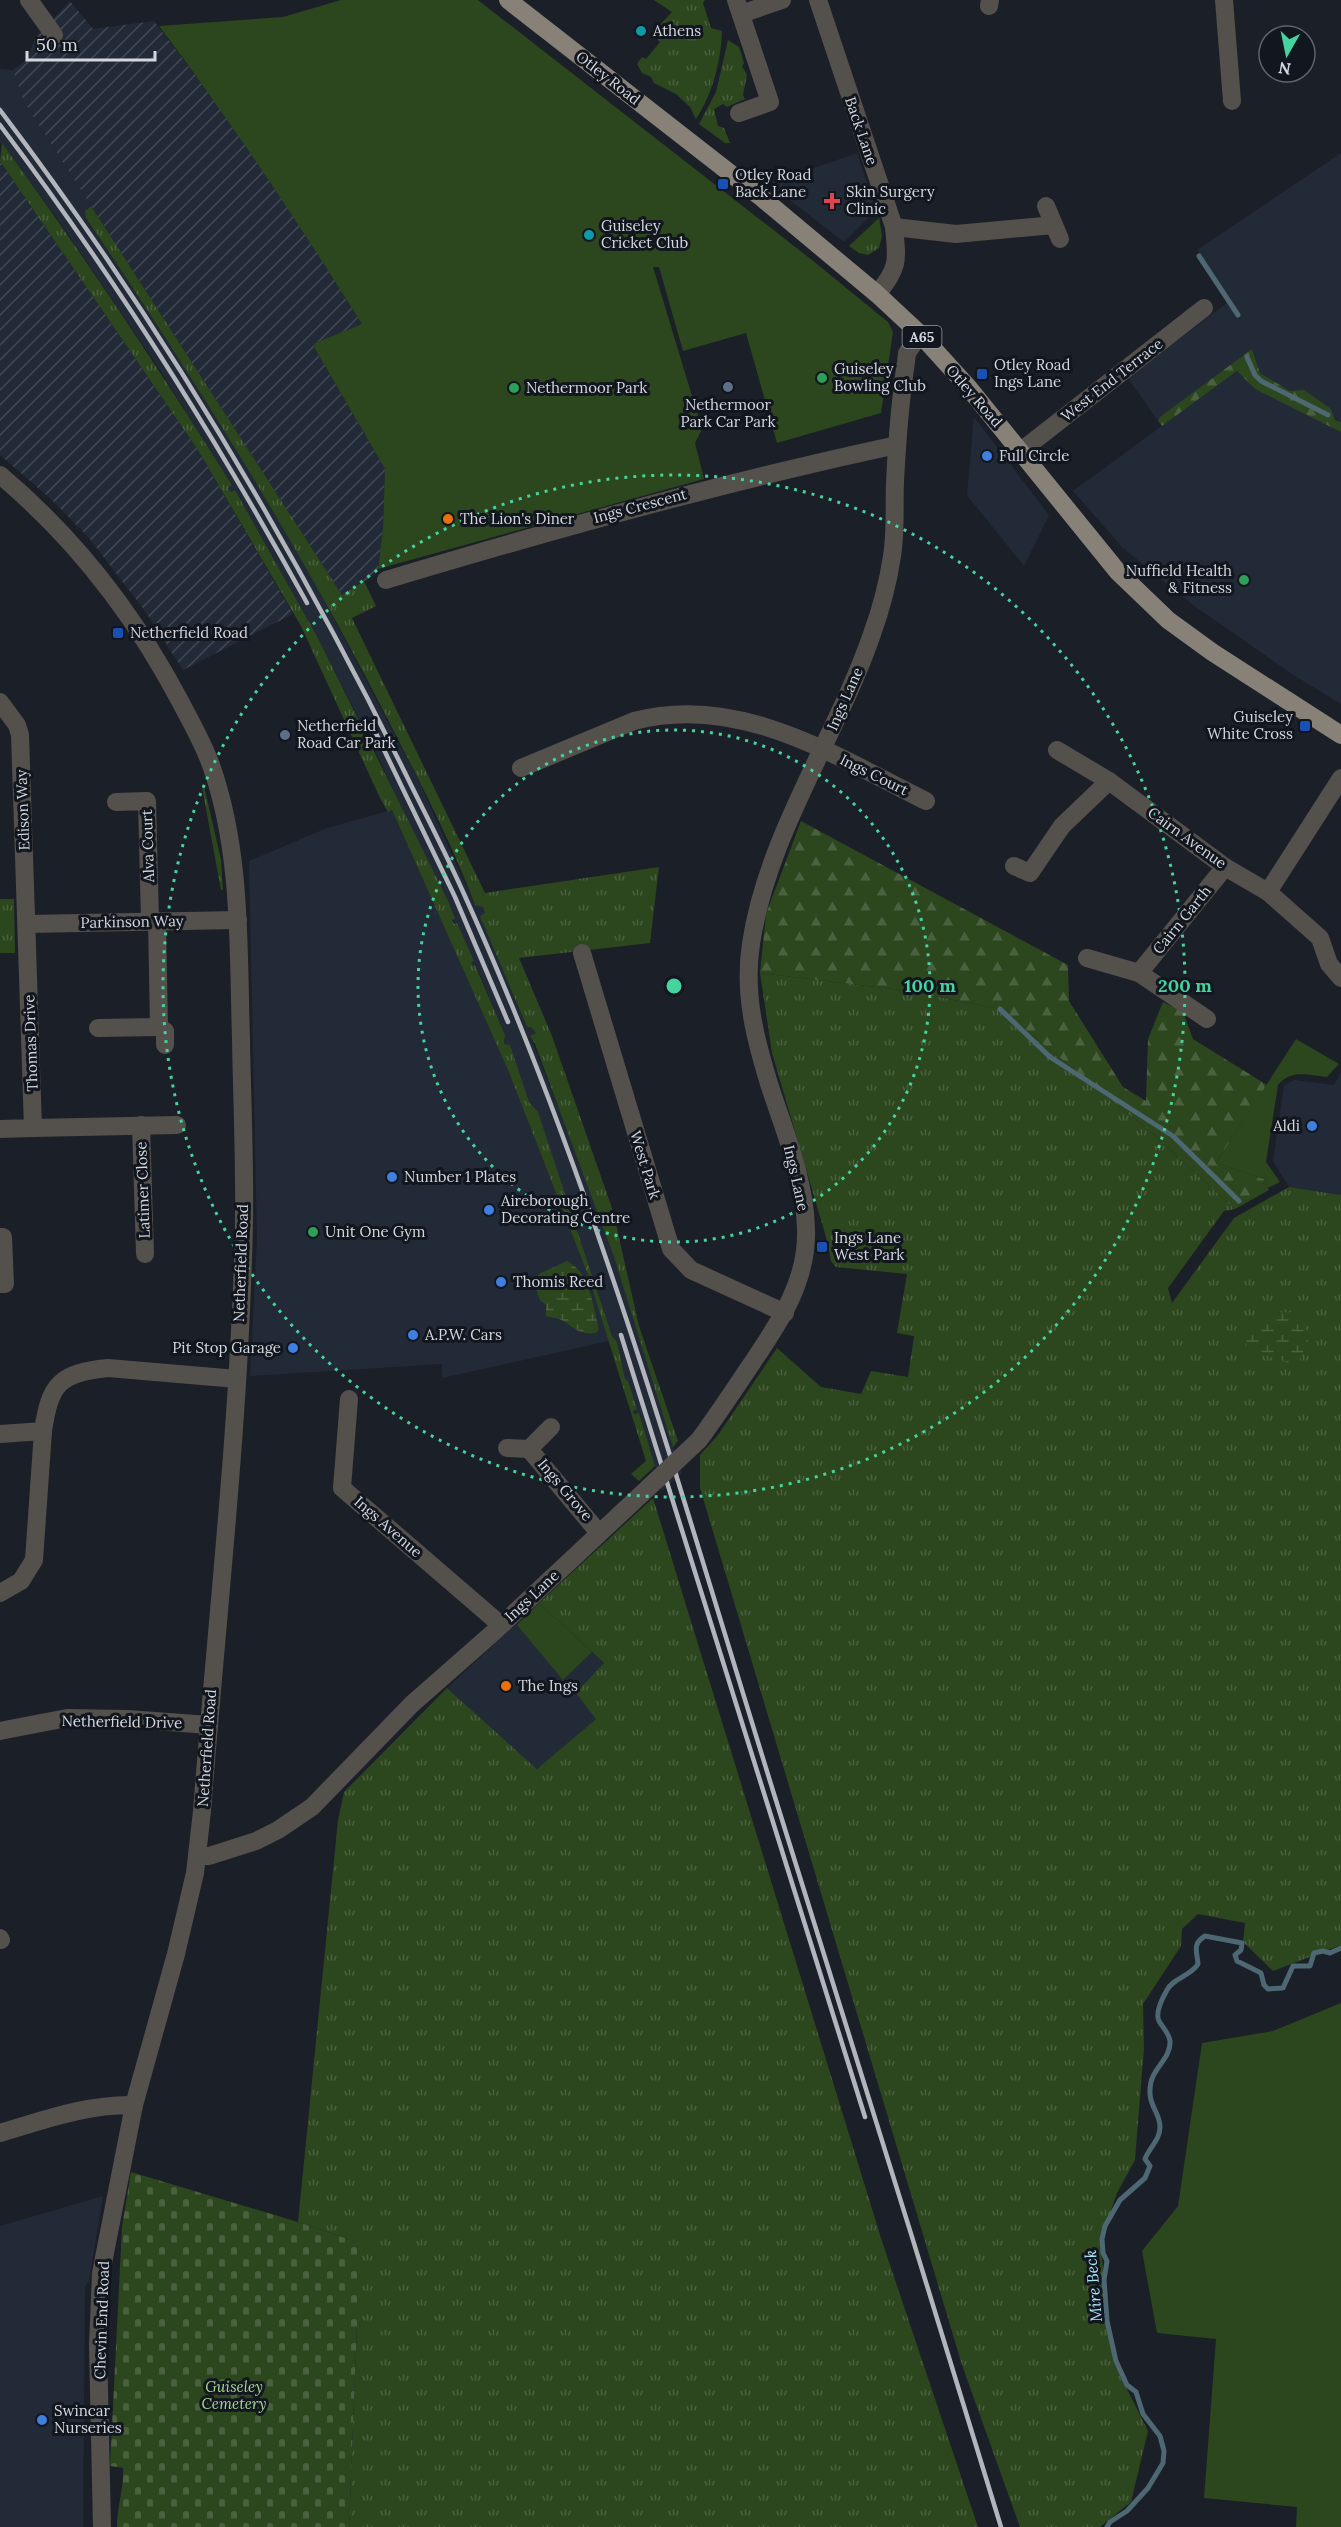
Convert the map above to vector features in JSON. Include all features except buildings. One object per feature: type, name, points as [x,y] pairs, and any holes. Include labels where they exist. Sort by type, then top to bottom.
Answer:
[{"type":"main road","name":"Otley Road","points":[[508,0],[771,205],[878,294],[920,334],[968,387],[1100,552],[1138,593],[1212,652],[1341,735]]},
{"type":"street","points":[[29,0],[54,35]]},
{"type":"street","points":[[739,112],[770,102],[739,7],[783,0]]},
{"type":"street","name":"Back Lane","points":[[818,0],[894,227],[897,260],[890,278],[878,294]]},
{"type":"street","points":[[1224,0],[1232,101]]},
{"type":"street","points":[[894,227],[956,234],[1057,232],[1046,206]]},
{"type":"street","name":"West End Terrace","points":[[1021,451],[1204,308]]},
{"type":"street","name":"Ings Lane","points":[[197,1856],[209,1856],[256,1841],[278,1830],[312,1807],[412,1704],[501,1625],[699,1440],[785,1313],[805,1258],[807,1229],[804,1202],[791,1150],[754,1032],[749,1003],[748,962],[754,927],[766,883],[789,822],[863,658],[887,581],[892,554],[897,445],[906,362],[908,353],[920,334]]},
{"type":"street","name":"Ings Crescent","points":[[386,580],[699,490],[897,445]]},
{"type":"street","name":"Netherfield Road","points":[[0,475],[27,497],[91,567],[150,648],[168,680],[210,762],[219,792],[231,844],[238,920],[244,1222],[237,1379],[197,1856],[176,1954],[134,2105],[117,2187]]},
{"type":"street","name":"Edison Way","points":[[0,702],[17,725],[20,735],[27,924]]},
{"type":"street","name":"Ings Court","points":[[521,768],[634,721],[653,716],[710,715],[747,720],[792,736],[926,801]]},
{"type":"street","name":"Cairn Avenue","points":[[1057,750],[1109,781],[1225,867],[1268,892],[1320,938],[1329,964],[1341,978]]},
{"type":"street","points":[[1268,892],[1341,778]]},
{"type":"street","points":[[1014,866],[1030,873],[1062,826],[1109,781]]},
{"type":"street","name":"Alva Court","points":[[116,802],[147,801],[154,921]]},
{"type":"street","name":"Cairn Garth","points":[[1139,973],[1225,867]]},
{"type":"street","name":"Parkinson Way","points":[[27,924],[238,920]]},
{"type":"street","points":[[154,921],[159,1027]]},
{"type":"street","name":"Thomas Drive","points":[[27,924],[33,1128]]},
{"type":"street","name":"West Park","points":[[582,953],[671,1249],[691,1270],[785,1313]]},
{"type":"street","points":[[1087,958],[1139,973],[1207,1019]]},
{"type":"street","points":[[98,1028],[159,1027],[165,1031],[165,1045]]},
{"type":"street","name":"Latimer Close","points":[[141,1125],[145,1254]]},
{"type":"street","name":"Latimer Close","points":[[33,1128],[177,1125]]},
{"type":"street","points":[[0,1129],[33,1128]]},
{"type":"street","points":[[0,1237],[3,1237],[5,1284],[0,1284]]},
{"type":"street","points":[[0,1593],[21,1581],[34,1560],[43,1431],[51,1393],[61,1382],[88,1370],[108,1368],[237,1379]]},
{"type":"street","name":"Ings Avenue","points":[[349,1399],[342,1488],[501,1625]]},
{"type":"street","name":"Ings Grove","points":[[530,1449],[551,1427]]},
{"type":"street","points":[[0,1434],[43,1431]]},
{"type":"street","name":"Ings Grove","points":[[507,1448],[530,1449],[599,1533]]},
{"type":"street","name":"Netherfield Drive","points":[[0,1731],[68,1718],[128,1719],[208,1725]]},
{"type":"street","points":[[0,2133],[82,2109],[110,2104],[134,2105]]},
{"type":"street","name":"Chevin End Road","points":[[102,2527],[98,2345],[101,2285],[117,2187]]},
{"type":"shaded area","points":[[70,1],[93,29],[154,21],[220,108],[283,199],[362,324],[315,343],[314,347],[385,469],[383,528],[378,569],[376,574],[342,595],[24,102],[13,70],[25,61],[37,36]]},
{"type":"shaded area","points":[[0,69],[13,70],[24,102],[91,206],[86,209],[86,218],[201,391],[308,569],[418,780],[475,905],[483,907],[486,913],[481,916],[527,1027],[531,1027],[537,1033],[530,1036],[573,1144],[614,1257],[682,1473],[662,1491],[639,1413],[634,1414],[633,1411],[637,1409],[625,1380],[617,1342],[612,1336],[538,1113],[529,1102],[504,1044],[505,1035],[476,965],[473,967],[471,963],[473,962],[379,759],[319,640],[235,490],[231,492],[228,488],[232,485],[154,361],[61,224],[2,143],[0,144]]},
{"type":"shaded area","name":"Skin Surgery Clinic","points":[[857,153],[876,210],[844,242],[769,184]]},
{"type":"shaded area","points":[[1341,153],[1341,422],[1260,373],[1252,349],[1158,421],[1128,378],[1231,300],[1197,250]]},
{"type":"shaded area","points":[[0,161],[198,450],[293,614],[183,670],[145,611],[89,538],[52,500],[0,455]]},
{"type":"shaded area","points":[[1237,371],[1255,389],[1341,429],[1341,704],[1292,674],[1193,605],[1123,548],[1073,491]]},
{"type":"shaded area","name":"Full Circle","points":[[974,417],[1049,515],[1024,566],[967,495]]},
{"type":"shaded area","points":[[392,810],[508,1070],[588,1275],[609,1341],[442,1378],[442,1364],[250,1376],[257,1239],[249,861],[327,828]]},
{"type":"shaded area","name":"Aldi","points":[[1341,1073],[1341,1195],[1289,1187],[1273,1161],[1284,1085],[1295,1080],[1334,1085]]},
{"type":"shaded area","points":[[539,1603],[604,1663],[596,1719],[537,1769],[447,1688]]},
{"type":"shaded area","name":"Swincar Nurseries","points":[[103,2196],[89,2281],[85,2286],[83,2527],[0,2527],[0,2226]]},
{"type":"green space","points":[[341,0],[478,0],[812,260],[888,322],[893,332],[881,413],[777,443],[746,333],[683,351],[659,267],[653,267],[702,429],[695,443],[704,479],[378,569],[383,528],[385,469],[314,347],[315,343],[362,324],[264,173],[159,26],[283,17]]},
{"type":"green space","points":[[654,0],[705,0],[703,3],[711,28],[722,31],[715,76],[707,99],[696,119],[690,107],[676,94],[654,83],[651,77],[642,73],[637,64],[642,57],[646,59],[660,42],[658,40],[662,35],[655,30],[672,12]]},
{"type":"green space","points":[[728,40],[739,47],[744,63],[742,66],[747,75],[743,95],[745,99],[727,107],[723,104],[714,109],[718,126],[724,128],[730,143],[725,143],[699,124],[716,92]]},
{"type":"green space","points":[[2,143],[149,355],[232,485],[228,488],[231,492],[235,490],[319,640],[448,901],[455,919],[452,920],[454,924],[457,923],[474,961],[471,963],[475,965],[505,1035],[504,1044],[510,1045],[529,1102],[538,1112],[612,1336],[617,1342],[625,1379],[628,1381],[637,1409],[633,1411],[634,1414],[639,1413],[655,1466],[639,1481],[631,1474],[646,1461],[588,1275],[508,1070],[392,810],[388,812],[380,798],[301,626],[198,450],[0,161]]},
{"type":"green space","points":[[91,206],[342,595],[364,581],[376,606],[352,618],[485,893],[659,867],[650,943],[519,958],[552,1036],[613,1211],[639,1326],[678,1441],[673,1447],[614,1257],[535,1044],[530,1036],[536,1033],[531,1027],[527,1027],[480,916],[485,913],[483,907],[475,905],[444,831],[316,585],[205,399],[86,218],[85,211]]},
{"type":"green space","points":[[879,218],[882,236],[879,248],[868,255],[859,253],[849,246]]},
{"type":"green space","points":[[1252,349],[1260,373],[1290,391],[1304,390],[1331,409],[1335,420],[1341,422],[1341,432],[1255,389],[1237,371],[1162,426],[1158,421],[1160,417]]},
{"type":"green space","points":[[204,786],[221,860],[223,890],[221,890],[202,787]]},
{"type":"green space","points":[[801,821],[1068,965],[1069,1001],[1123,1087],[1146,1101],[1148,1039],[1163,1002],[1183,1012],[1193,1039],[1267,1085],[1216,1163],[1264,1179],[1269,1190],[1235,1209],[1151,1132],[1000,1009],[909,991],[760,973],[766,914]]},
{"type":"green space","points":[[0,899],[14,899],[15,953],[0,953]]},
{"type":"green space","points":[[760,973],[909,991],[1000,1009],[1151,1132],[1235,1209],[1224,1211],[1168,1288],[1172,1303],[1234,1218],[1289,1187],[1341,1195],[1341,1945],[1273,1971],[1243,1942],[1245,1923],[1198,1914],[1182,1929],[1181,1946],[1143,2004],[1144,2048],[1135,2160],[1117,2193],[1100,2242],[1114,2363],[1148,2431],[1131,2502],[1100,2527],[1020,2527],[962,2365],[700,1488],[700,1455],[718,1435],[777,1348],[821,1387],[861,1394],[871,1371],[908,1377],[914,1336],[897,1333],[907,1274],[836,1267],[831,1261],[772,1053]]},
{"type":"green space","points":[[1296,1039],[1339,1064],[1327,1077],[1294,1075],[1278,1085],[1266,1162],[1280,1182],[1268,1188],[1264,1179],[1216,1163]]},
{"type":"green space","points":[[567,1261],[575,1266],[586,1281],[599,1329],[596,1333],[583,1333],[561,1320],[546,1316],[546,1305],[540,1300],[534,1283],[539,1274]]},
{"type":"green space","points":[[1297,1312],[1310,1337],[1297,1366],[1259,1353],[1239,1340],[1271,1313]]},
{"type":"green space","points":[[653,1498],[881,2238],[978,2527],[349,2527],[357,2326],[357,2242],[298,2222],[338,1820],[344,1792],[447,1688],[537,1769],[596,1719],[576,1693],[604,1663],[539,1603]]},
{"type":"green space","points":[[539,1603],[592,1652],[563,1680],[517,1625]]},
{"type":"green space","points":[[1341,2003],[1341,2527],[1296,2527],[1297,2507],[1204,2498],[1216,2339],[1157,2333],[1142,2251],[1178,2206],[1202,2043],[1273,2031]]},
{"type":"green space","name":"Guiseley Cemetery","points":[[131,2172],[357,2242],[357,2326],[349,2527],[117,2527],[123,2468],[110,2466],[122,2227]]},
{"type":"waterway","points":[[1199,256],[1238,315]]},
{"type":"waterway","points":[[1247,357],[1255,375],[1261,381],[1328,415]]},
{"type":"waterway","points":[[1000,1009],[1050,1057],[1173,1136],[1239,1201]]},
{"type":"waterway","name":"Mire Beck","points":[[1107,2527],[1110,2522],[1127,2511],[1148,2488],[1163,2463],[1164,2451],[1160,2436],[1143,2414],[1136,2392],[1127,2385],[1116,2361],[1107,2321],[1104,2280],[1107,2261],[1103,2253],[1102,2239],[1105,2226],[1120,2200],[1145,2178],[1150,2166],[1145,2159],[1160,2132],[1150,2090],[1155,2072],[1170,2047],[1168,2035],[1158,2018],[1165,1993],[1170,1986],[1198,1964],[1197,1945],[1205,1936],[1242,1943],[1241,1950],[1235,1955],[1237,1961],[1261,1973],[1264,1985],[1268,1989],[1283,1988],[1293,1966],[1310,1966],[1314,1953],[1323,1951],[1330,1953],[1341,1948]]},
{"type":"railway","points":[[0,110],[116,271],[170,354],[273,524],[368,699],[432,827],[511,1003],[595,1226],[633,1339],[1001,2527]]},
{"type":"railway","points":[[0,125],[83,240],[162,359],[237,480],[307,603]]},
{"type":"railway","points":[[372,725],[455,897],[508,1022]]},
{"type":"railway","points":[[621,1335],[865,2117]]},
{"type":"place","name":"Athens","points":[[641,31]]},
{"type":"place","name":"Otley Road Back Lane","points":[[723,184]]},
{"type":"place","name":"Skin Surgery Clinic","points":[[832,201]]},
{"type":"place","name":"Guiseley Cricket Club","points":[[589,235]]},
{"type":"place","name":"Otley Road Ings Lane","points":[[982,374]]},
{"type":"place","name":"Guiseley Bowling Club","points":[[822,378]]},
{"type":"place","name":"Nethermoor Park Car Park","points":[[728,387]]},
{"type":"place","name":"Nethermoor Park","points":[[514,388]]},
{"type":"place","name":"Full Circle","points":[[987,456]]},
{"type":"place","name":"The Lion's Diner","points":[[448,519]]},
{"type":"place","name":"Nuffield Health & Fitness","points":[[1244,580]]},
{"type":"place","name":"Netherfield Road","points":[[118,633]]},
{"type":"place","name":"Guiseley White Cross","points":[[1305,726]]},
{"type":"place","name":"Netherfield Road Car Park","points":[[285,735]]},
{"type":"place","name":"Aldi","points":[[1312,1126]]},
{"type":"place","name":"Number 1 Plates","points":[[392,1177]]},
{"type":"place","name":"Aireborough Decorating Centre","points":[[489,1210]]},
{"type":"place","name":"Unit One Gym","points":[[313,1232]]},
{"type":"place","name":"Ings Lane West Park","points":[[822,1247]]},
{"type":"place","name":"Thomis Reed","points":[[501,1282]]},
{"type":"place","name":"A.P.W. Cars","points":[[413,1335]]},
{"type":"place","name":"Pit Stop Garage","points":[[293,1348]]},
{"type":"place","name":"The Ings","points":[[506,1686]]},
{"type":"place","name":"Swincar Nurseries","points":[[42,2420]]}]
